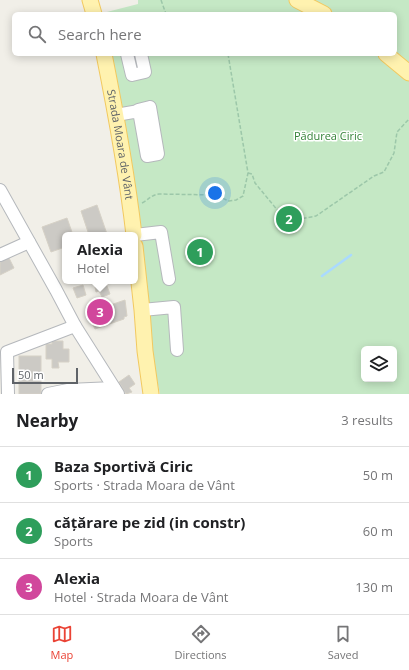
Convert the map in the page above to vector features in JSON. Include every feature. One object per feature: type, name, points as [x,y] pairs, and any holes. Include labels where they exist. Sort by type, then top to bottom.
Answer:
[{"type":"main road","points":[[90,0],[93,12]]},
{"type":"main road","points":[[297,0],[320,12]]},
{"type":"main road","name":"Strada Moara de Vânt","points":[[104,56],[126,174],[134,232]]},
{"type":"main road","points":[[388,56],[409,73]]},
{"type":"main road","points":[[138,273],[145,351],[151,394]]},
{"type":"lane","points":[[127,56],[132,75],[145,72],[141,56]]},
{"type":"lane","points":[[116,115],[139,111]]},
{"type":"lane","points":[[0,190],[74,326],[116,391]]},
{"type":"lane","points":[[138,235],[161,232],[169,280]]},
{"type":"lane","points":[[0,255],[29,242]]},
{"type":"lane","points":[[142,310],[174,307],[177,350]]},
{"type":"lane","points":[[8,394],[7,352],[74,326]]},
{"type":"lane","points":[[48,394],[68,390],[116,391]]},
{"type":"path","points":[[161,0],[165,12]]},
{"type":"path","points":[[130,207],[144,203],[149,198],[159,194],[215,195],[228,201],[236,200],[243,196],[248,173],[228,56]]},
{"type":"path","points":[[248,173],[252,174],[255,183],[284,218],[295,220],[316,216],[374,176],[384,172],[394,152],[397,132],[409,119]]},
{"type":"green space","name":"Pădurea Ciric","points":[[138,0],[409,0],[409,394],[160,394],[138,284],[138,232],[129,232],[100,56],[397,56],[397,12],[107,12],[138,4]]},
{"type":"building","points":[[97,205],[106,232],[88,232],[81,211]]},
{"type":"building","points":[[67,218],[72,232],[62,232],[62,248],[51,252],[42,227]]},
{"type":"building","points":[[8,256],[14,268],[0,275],[0,259]]},
{"type":"building","points":[[97,284],[106,284],[110,294],[102,297],[99,291],[96,292],[95,287]]},
{"type":"building","points":[[83,285],[86,295],[77,298],[73,288]]},
{"type":"building","points":[[125,300],[127,316],[124,317],[124,319],[95,329],[87,313]]},
{"type":"building","points":[[52,341],[63,341],[63,349],[69,349],[69,362],[58,362],[59,368],[52,368],[52,359],[46,359],[46,344],[52,344]]},
{"type":"building","points":[[19,356],[41,356],[41,394],[19,394]]},
{"type":"building","points":[[129,375],[135,384],[129,388],[132,392],[126,394],[119,382]]},
{"type":"waterway","points":[[322,276],[351,255]]},
{"type":"place","name":"cățărare pe zid (in constr)","points":[[289,219]]},
{"type":"place","name":"Baza Sportivă Ciric","points":[[200,252]]},
{"type":"place","name":"Alexia","points":[[100,312]]}]
